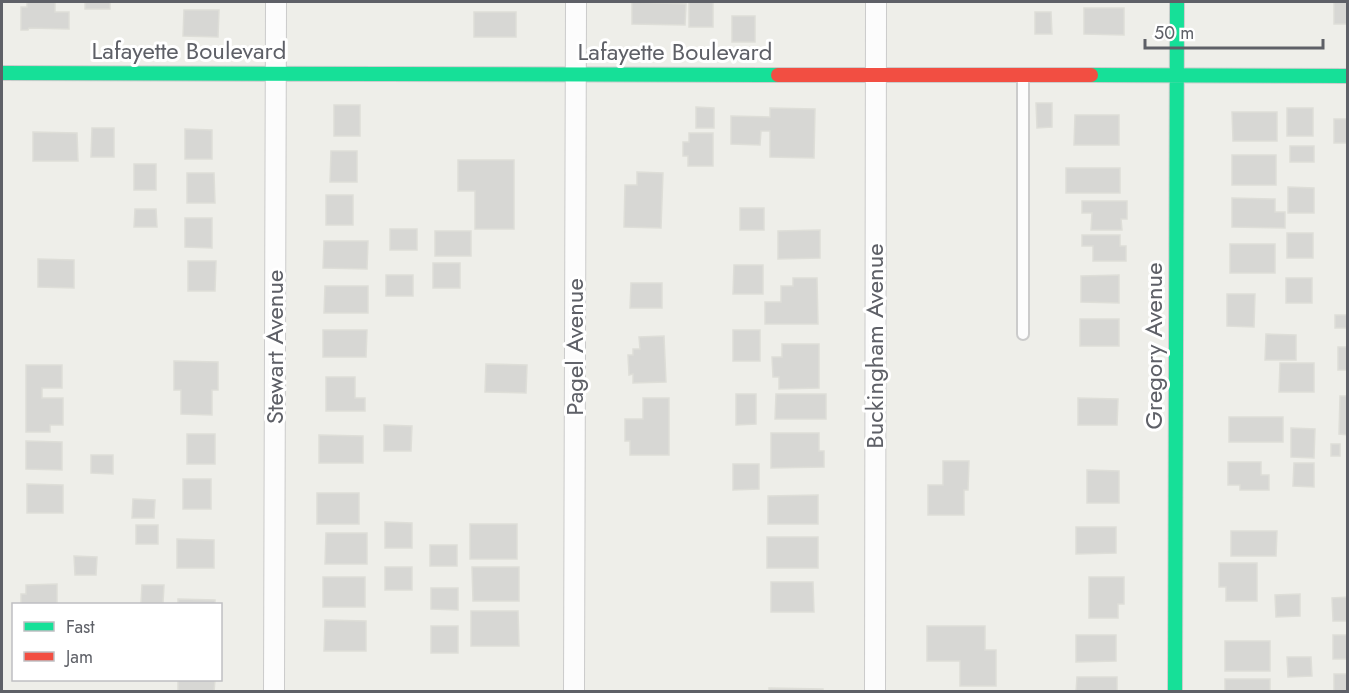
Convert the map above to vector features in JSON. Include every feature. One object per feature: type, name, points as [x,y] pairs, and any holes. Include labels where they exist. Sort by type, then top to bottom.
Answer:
[{"type":"street","name":"Stewart Avenue","points":[[274,692],[276,2]]},
{"type":"street","name":"Pagel Avenue","points":[[574,692],[576,2]]},
{"type":"street","name":"Buckingham Avenue","points":[[874,692],[876,2]]},
{"type":"street","name":"Gregory Avenue","points":[[1175,692],[1177,2]]},
{"type":"street","name":"Lafayette Boulevard","points":[[2,74],[1347,76]]},
{"type":"lane","points":[[1023,76],[1023,334]]},
{"type":"building","points":[[27,2],[55,2],[55,12],[69,12],[69,29],[29,28],[21,30],[21,7],[27,7]]},
{"type":"building","points":[[85,2],[110,2],[110,9],[85,9]]},
{"type":"building","points":[[632,2],[686,4],[685,25],[632,24]]},
{"type":"building","points":[[689,2],[713,2],[713,27],[689,27]]},
{"type":"building","points":[[1334,2],[1348,2],[1348,24],[1334,24]]},
{"type":"building","points":[[1084,8],[1124,8],[1124,35],[1084,34]]},
{"type":"building","points":[[184,10],[219,10],[218,37],[183,36]]},
{"type":"building","points":[[474,12],[516,12],[516,37],[474,37]]},
{"type":"building","points":[[1035,12],[1051,12],[1052,34],[1035,34]]},
{"type":"building","points":[[732,16],[755,16],[755,42],[732,42]]},
{"type":"building","points":[[1036,103],[1052,103],[1052,127],[1037,128]]},
{"type":"building","points":[[334,105],[360,105],[360,136],[334,136]]},
{"type":"building","points":[[696,107],[714,108],[714,128],[696,128]]},
{"type":"building","points":[[770,108],[815,109],[814,158],[770,157],[770,131],[761,131],[760,145],[731,144],[731,116],[770,117]]},
{"type":"building","points":[[1287,108],[1313,108],[1313,136],[1287,136]]},
{"type":"building","points":[[1232,112],[1277,112],[1277,141],[1233,141]]},
{"type":"building","points":[[1075,115],[1119,115],[1119,145],[1074,145]]},
{"type":"building","points":[[1334,119],[1348,119],[1348,143],[1334,143]]},
{"type":"building","points":[[92,128],[114,128],[114,157],[91,157]]},
{"type":"building","points":[[185,129],[212,130],[212,159],[185,159]]},
{"type":"building","points":[[33,132],[77,133],[78,161],[33,161]]},
{"type":"building","points":[[689,133],[713,133],[713,166],[688,166],[688,156],[683,156],[683,142],[689,142]]},
{"type":"building","points":[[1290,146],[1314,146],[1314,162],[1290,162]]},
{"type":"building","points":[[331,151],[357,151],[357,182],[330,182]]},
{"type":"building","points":[[1232,155],[1276,155],[1276,185],[1232,185]]},
{"type":"building","points":[[458,160],[514,160],[514,229],[475,229],[475,191],[458,191]]},
{"type":"building","points":[[134,164],[156,164],[156,190],[134,190]]},
{"type":"building","points":[[1066,168],[1120,168],[1120,193],[1066,193]]},
{"type":"building","points":[[637,172],[663,173],[661,228],[624,227],[625,185],[637,185]]},
{"type":"building","points":[[187,173],[214,173],[215,203],[187,203]]},
{"type":"building","points":[[1288,187],[1314,188],[1314,213],[1288,213]]},
{"type":"building","points":[[326,195],[353,195],[353,225],[326,225]]},
{"type":"building","points":[[1232,198],[1275,199],[1275,212],[1285,212],[1285,228],[1232,227]]},
{"type":"building","points":[[1082,201],[1127,201],[1127,219],[1121,219],[1122,230],[1091,230],[1092,213],[1082,213]]},
{"type":"building","points":[[740,208],[764,208],[764,230],[740,230]]},
{"type":"building","points":[[135,209],[156,209],[157,227],[134,227]]},
{"type":"building","points":[[185,218],[212,218],[212,248],[185,247]]},
{"type":"building","points":[[390,229],[417,229],[417,250],[390,250]]},
{"type":"building","points":[[820,230],[820,258],[778,259],[778,231]]},
{"type":"building","points":[[435,231],[471,231],[471,256],[435,256]]},
{"type":"building","points":[[1287,233],[1313,233],[1313,258],[1287,258]]},
{"type":"building","points":[[1082,235],[1120,235],[1120,246],[1126,246],[1126,261],[1093,261],[1093,246],[1082,246]]},
{"type":"building","points":[[324,241],[368,241],[367,269],[323,268]]},
{"type":"building","points":[[1230,244],[1275,244],[1275,273],[1230,273]]},
{"type":"building","points":[[38,259],[74,260],[74,288],[38,287]]},
{"type":"building","points":[[188,261],[216,261],[215,291],[188,291]]},
{"type":"building","points":[[433,263],[460,263],[460,288],[433,288]]},
{"type":"building","points":[[734,265],[763,265],[763,294],[733,294]]},
{"type":"building","points":[[386,275],[413,275],[413,296],[386,296]]},
{"type":"building","points":[[1119,275],[1119,303],[1081,302],[1081,276]]},
{"type":"building","points":[[793,278],[817,278],[818,324],[765,324],[765,302],[781,302],[781,286],[793,286]]},
{"type":"building","points":[[1286,278],[1312,278],[1312,303],[1286,303]]},
{"type":"building","points":[[631,283],[662,283],[662,308],[630,308]]},
{"type":"building","points":[[325,286],[368,286],[368,313],[324,313]]},
{"type":"building","points":[[1227,294],[1255,294],[1254,327],[1227,326]]},
{"type":"building","points":[[1335,315],[1347,315],[1347,328],[1335,328]]},
{"type":"building","points":[[1080,319],[1119,319],[1119,346],[1080,346]]},
{"type":"building","points":[[323,330],[367,330],[366,357],[323,357]]},
{"type":"building","points":[[733,330],[760,330],[760,361],[733,361]]},
{"type":"building","points":[[1266,334],[1296,335],[1296,360],[1265,360]]},
{"type":"building","points":[[664,336],[666,382],[633,383],[633,374],[629,375],[628,355],[633,355],[633,349],[640,349],[639,337]]},
{"type":"building","points":[[782,344],[819,344],[819,388],[779,389],[779,377],[773,377],[772,357],[782,357]]},
{"type":"building","points":[[1338,347],[1348,347],[1348,370],[1338,370]]},
{"type":"building","points":[[174,361],[218,362],[218,390],[212,390],[212,415],[181,414],[181,390],[174,390]]},
{"type":"building","points":[[1280,363],[1314,363],[1314,392],[1279,392]]},
{"type":"building","points":[[486,364],[527,365],[526,393],[485,392]]},
{"type":"building","points":[[26,365],[62,365],[62,388],[42,388],[42,398],[63,398],[63,425],[50,425],[50,432],[26,432]]},
{"type":"building","points":[[326,377],[355,377],[355,398],[365,398],[365,411],[326,411]]},
{"type":"building","points":[[736,394],[756,394],[756,424],[736,425]]},
{"type":"building","points":[[776,394],[826,394],[826,419],[775,419]]},
{"type":"building","points":[[1340,396],[1348,396],[1348,435],[1339,434]]},
{"type":"building","points":[[643,398],[669,398],[669,455],[630,455],[630,441],[625,441],[625,419],[643,419]]},
{"type":"building","points":[[1078,398],[1118,399],[1117,425],[1078,425]]},
{"type":"building","points":[[1229,417],[1283,417],[1283,442],[1229,442]]},
{"type":"building","points":[[384,425],[412,426],[411,451],[384,451]]},
{"type":"building","points":[[1291,428],[1315,429],[1314,458],[1291,457]]},
{"type":"building","points":[[771,433],[819,433],[819,451],[824,451],[824,467],[771,468]]},
{"type":"building","points":[[187,434],[215,434],[215,464],[187,464]]},
{"type":"building","points":[[319,435],[363,436],[363,463],[319,463]]},
{"type":"building","points":[[26,441],[62,442],[62,470],[26,469]]},
{"type":"building","points":[[1331,444],[1340,444],[1340,456],[1331,456]]},
{"type":"building","points":[[91,455],[113,455],[113,474],[91,473]]},
{"type":"building","points":[[943,461],[969,461],[968,490],[964,490],[964,515],[928,515],[928,485],[943,485]]},
{"type":"building","points":[[1228,462],[1261,462],[1261,475],[1269,475],[1269,490],[1240,490],[1240,485],[1228,485]]},
{"type":"building","points":[[1294,463],[1314,463],[1314,487],[1293,486]]},
{"type":"building","points":[[733,464],[759,464],[759,489],[733,490]]},
{"type":"building","points":[[1087,470],[1119,471],[1119,503],[1087,503]]},
{"type":"building","points":[[183,479],[211,479],[211,509],[183,509]]},
{"type":"building","points":[[27,484],[63,485],[63,513],[27,513]]},
{"type":"building","points":[[317,493],[359,493],[359,524],[317,524]]},
{"type":"building","points":[[818,495],[818,524],[768,524],[768,496]]},
{"type":"building","points":[[133,499],[155,500],[154,518],[132,518]]},
{"type":"building","points":[[385,522],[412,523],[412,548],[385,548]]},
{"type":"building","points":[[470,524],[517,524],[517,559],[470,559]]},
{"type":"building","points":[[136,525],[158,525],[158,544],[136,544]]},
{"type":"building","points":[[1076,527],[1116,527],[1116,553],[1076,554]]},
{"type":"building","points":[[1231,531],[1277,531],[1276,556],[1231,556]]},
{"type":"building","points":[[326,533],[367,533],[367,564],[325,564]]},
{"type":"building","points":[[767,537],[818,537],[818,568],[767,568]]},
{"type":"building","points":[[177,539],[214,540],[214,568],[177,568]]},
{"type":"building","points":[[430,545],[457,545],[457,566],[430,566]]},
{"type":"building","points":[[74,556],[97,557],[96,575],[75,575]]},
{"type":"building","points":[[1219,563],[1257,563],[1257,601],[1226,601],[1226,587],[1219,587]]},
{"type":"building","points":[[385,567],[412,567],[412,590],[385,590]]},
{"type":"building","points":[[472,567],[519,567],[519,601],[473,601]]},
{"type":"building","points":[[323,577],[365,577],[365,607],[323,607]]},
{"type":"building","points":[[1089,577],[1124,577],[1124,604],[1118,604],[1118,618],[1089,618]]},
{"type":"building","points":[[771,582],[813,582],[814,612],[771,612]]},
{"type":"building","points":[[57,584],[57,603],[21,603],[21,594],[26,594],[26,585]]},
{"type":"building","points":[[142,585],[164,585],[163,603],[141,603]]},
{"type":"building","points":[[431,588],[458,588],[458,610],[431,609]]},
{"type":"building","points":[[1300,594],[1300,616],[1276,617],[1275,595]]},
{"type":"building","points":[[1348,597],[1348,621],[1333,621],[1332,598]]},
{"type":"building","points":[[178,599],[215,600],[215,603],[178,603]]},
{"type":"building","points":[[471,611],[518,611],[519,646],[471,646]]},
{"type":"building","points":[[325,620],[366,621],[366,651],[324,651]]},
{"type":"building","points":[[431,626],[458,626],[458,653],[431,653]]},
{"type":"building","points":[[927,626],[985,626],[985,650],[996,650],[996,686],[960,686],[960,661],[927,661]]},
{"type":"building","points":[[1076,635],[1116,635],[1116,661],[1076,662]]},
{"type":"building","points":[[1333,635],[1348,635],[1348,659],[1333,659]]},
{"type":"building","points":[[1225,641],[1270,641],[1270,671],[1225,671]]},
{"type":"building","points":[[1287,657],[1311,657],[1312,676],[1288,677]]},
{"type":"building","points":[[1334,674],[1348,674],[1348,692],[1334,692]]},
{"type":"building","points":[[1077,677],[1117,677],[1117,692],[1076,692]]},
{"type":"building","points":[[1225,679],[1270,679],[1270,692],[1225,692]]},
{"type":"building","points":[[178,681],[215,681],[214,692],[178,692]]},
{"type":"building","points":[[769,688],[823,689],[823,692],[769,692]]},
{"type":"traffic: fast","points":[[1175,692],[1177,2]]},
{"type":"traffic: fast","points":[[2,73],[778,75]]},
{"type":"traffic: fast","points":[[1091,75],[1348,76]]},
{"type":"traffic: jam","points":[[778,75],[1091,75]]}]
